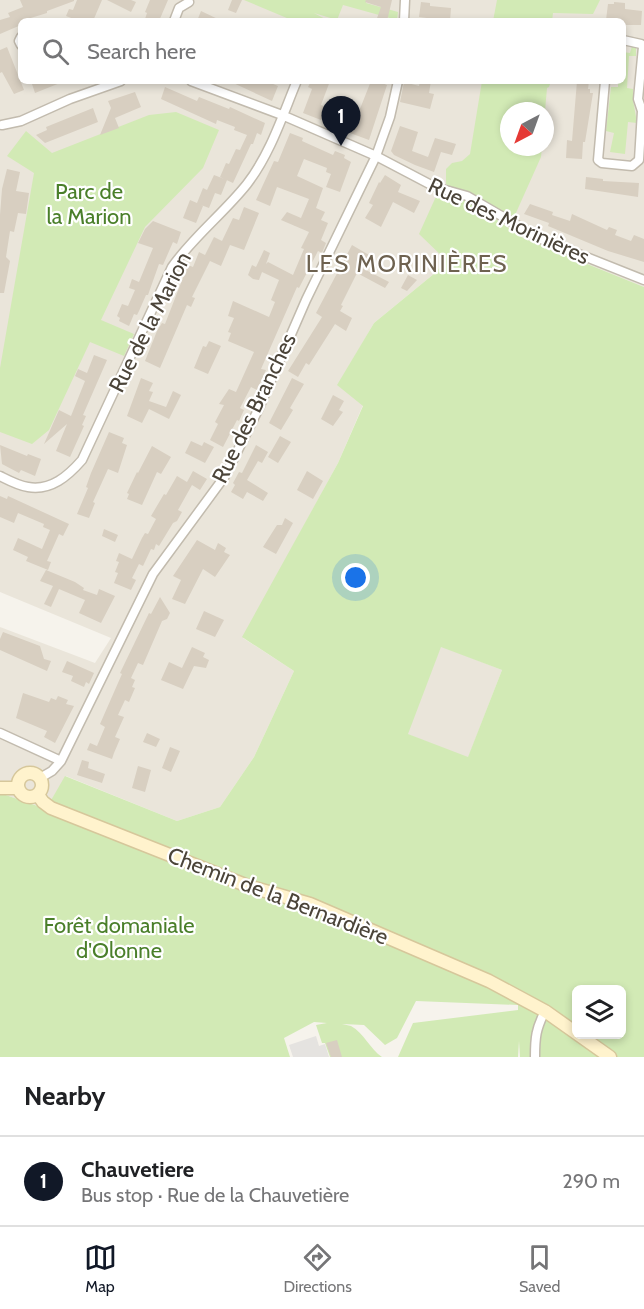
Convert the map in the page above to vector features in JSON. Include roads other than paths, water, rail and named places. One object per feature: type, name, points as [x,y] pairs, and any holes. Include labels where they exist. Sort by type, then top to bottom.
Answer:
[{"type":"street","points":[[404,18],[405,0]]},
{"type":"street","points":[[175,18],[179,8],[189,2]]},
{"type":"street","points":[[604,84],[598,160],[602,163],[632,166],[639,160],[643,111],[638,99],[643,47],[636,42],[626,40]]},
{"type":"street","points":[[1,125],[21,121],[70,99],[112,84]]},
{"type":"street","name":"Rue des Morinières","points":[[199,84],[282,115],[376,156],[435,187],[479,202],[492,212],[541,239],[644,280]]},
{"type":"street","name":"Rue de la Marion","points":[[0,476],[27,487],[42,486],[57,483],[70,475],[82,460],[172,267],[186,248],[252,177],[264,157],[296,84]]},
{"type":"street","name":"Rue des Branches","points":[[40,778],[52,771],[61,760],[153,574],[225,476],[259,408],[306,300],[376,156],[390,117],[397,84]]},
{"type":"street","points":[[0,733],[61,760]]},
{"type":"street","points":[[28,773],[40,778],[42,784],[38,795],[30,798],[23,795],[18,788],[22,776],[28,773]]},
{"type":"street","points":[[0,788],[18,788]]},
{"type":"street","name":"Chemin de la Bernardière","points":[[38,795],[51,808],[248,886],[310,904],[489,981],[544,1011],[610,1057]]},
{"type":"street","points":[[535,1057],[535,1035],[544,1011]]},
{"type":"place","name":"Chauvetiere","points":[[341,146]]},
{"type":"district","name":"LES MORINIÈRES","points":[[407,263]]},
{"type":"park label","name":"Parc de la Marion","points":[[89,204]]},
{"type":"park label","name":"Forêt domaniale d'Olonne","points":[[119,938]]}]
